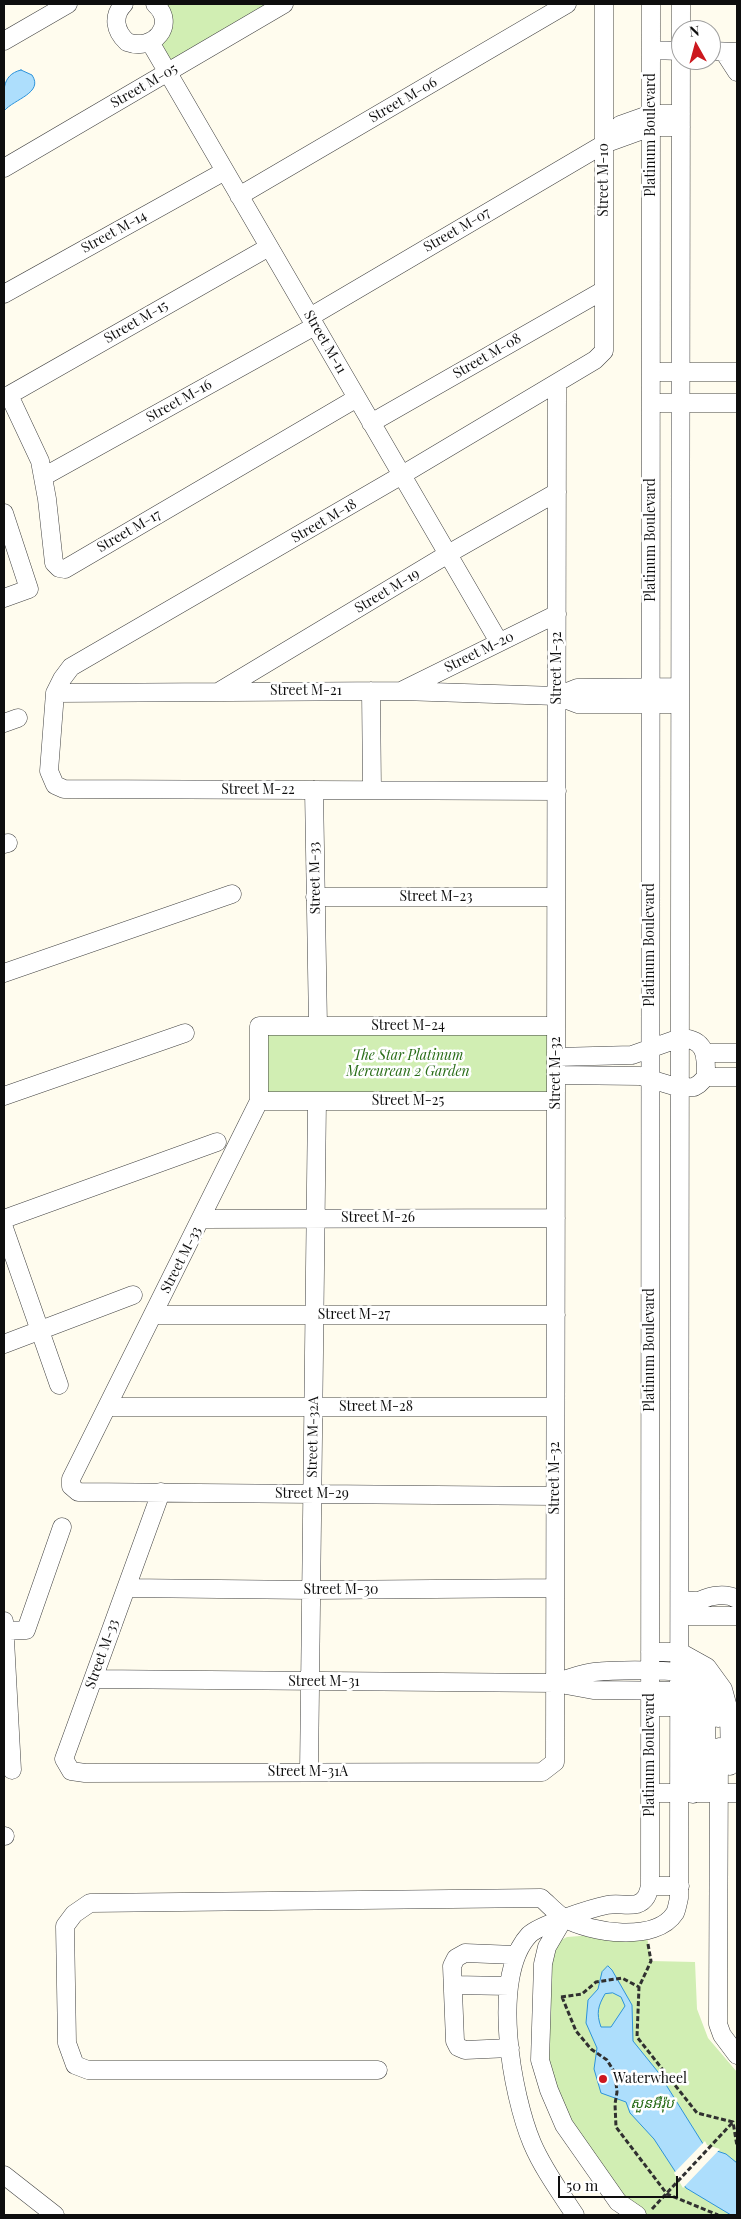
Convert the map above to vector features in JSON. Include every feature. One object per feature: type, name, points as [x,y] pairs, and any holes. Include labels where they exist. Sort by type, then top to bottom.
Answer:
[{"type":"street","points":[[4,41],[68,4]]},
{"type":"street","points":[[124,4],[118,13],[116,21],[121,36],[135,45],[150,42],[157,38],[163,28],[162,13],[155,4]]},
{"type":"street","name":"Street M-05","points":[[4,168],[284,4]]},
{"type":"street","name":"Street M-06","points":[[239,196],[567,4]]},
{"type":"street","name":"Street M-10","points":[[600,355],[604,351],[604,4]]},
{"type":"street","name":"Platinum Boulevard","points":[[650,1886],[651,4]]},
{"type":"street","points":[[681,4],[681,20]]},
{"type":"street","name":"Street M-11","points":[[150,42],[499,642]]},
{"type":"street","points":[[651,50],[671,51]]},
{"type":"street","points":[[724,52],[737,72]]},
{"type":"street","points":[[681,70],[680,1707],[711,1793]]},
{"type":"street","name":"Street M-07","points":[[312,321],[604,144],[620,125],[651,120],[681,120]]},
{"type":"street","name":"Street M-14","points":[[4,294],[225,171]]},
{"type":"street","name":"Street M-15","points":[[6,397],[269,247]]},
{"type":"street","name":"Street M-08","points":[[371,423],[604,290]]},
{"type":"street","name":"Street M-16","points":[[43,477],[312,321]]},
{"type":"street","name":"Street M-18","points":[[55,693],[71,667],[402,475],[557,383],[600,355]]},
{"type":"street","points":[[651,372],[737,372]]},
{"type":"street","name":"Street M-32","points":[[555,1762],[557,383]]},
{"type":"street","name":"Street M-17","points":[[6,397],[40,461],[54,564],[59,568],[65,569],[357,398]]},
{"type":"street","points":[[651,403],[737,403]]},
{"type":"street","name":"Street M-19","points":[[219,692],[448,554],[557,492]]},
{"type":"street","points":[[4,513],[29,589],[4,598]]},
{"type":"street","name":"Street M-20","points":[[401,691],[557,614]]},
{"type":"street","points":[[557,696],[577,688],[651,695],[680,695]]},
{"type":"street","points":[[371,691],[372,790]]},
{"type":"street","name":"Street M-21","points":[[55,693],[401,691],[557,696]]},
{"type":"street","name":"Street M-22","points":[[55,693],[49,771],[55,785],[64,789],[556,791]]},
{"type":"street","name":"Street M-33","points":[[314,790],[318,1026]]},
{"type":"street","points":[[4,973],[232,894]]},
{"type":"street","name":"Street M-23","points":[[315,897],[556,897]]},
{"type":"street","name":"Street M-33","points":[[70,1486],[71,1479],[259,1101],[259,1026]]},
{"type":"street","name":"Street M-24","points":[[259,1026],[556,1026]]},
{"type":"street","points":[[4,1096],[185,1033]]},
{"type":"street","points":[[556,1057],[632,1055],[680,1038],[694,1040],[706,1053],[706,1077],[699,1084],[680,1088],[632,1075],[556,1076]]},
{"type":"street","points":[[706,1053],[737,1053]]},
{"type":"street","points":[[706,1077],[737,1077]]},
{"type":"street","name":"Street M-25","points":[[259,1101],[556,1101]]},
{"type":"street","name":"Street M-32A","points":[[309,1772],[318,1101]]},
{"type":"street","points":[[4,1219],[217,1142]]},
{"type":"street","name":"Street M-26","points":[[201,1219],[556,1218]]},
{"type":"street","points":[[4,1228],[59,1385]]},
{"type":"street","points":[[4,1344],[133,1295]]},
{"type":"street","name":"Street M-27","points":[[153,1315],[556,1314]]},
{"type":"street","name":"Street M-28","points":[[108,1407],[556,1407]]},
{"type":"street","name":"Street M-29","points":[[70,1486],[78,1492],[555,1496]]},
{"type":"street","name":"Street M-33","points":[[64,1759],[161,1492]]},
{"type":"street","points":[[4,1631],[26,1630],[62,1527]]},
{"type":"street","name":"Street M-30","points":[[126,1588],[312,1590],[555,1588]]},
{"type":"street","points":[[680,1608],[735,1609]]},
{"type":"street","points":[[4,1621],[6,1715],[12,1770]]},
{"type":"street","points":[[378,2070],[88,2070],[75,2065],[67,2044],[65,1926],[74,1914],[90,1903],[541,1898],[564,1918],[608,1933],[646,1931],[663,1924],[675,1913],[680,1898],[680,1886],[711,1793],[729,1711],[723,1689],[707,1667],[680,1652],[650,1652]]},
{"type":"street","points":[[555,1683],[594,1672],[680,1671],[698,1677],[710,1693],[718,1711],[711,1793]]},
{"type":"street","name":"Street M-31","points":[[93,1680],[555,1683]]},
{"type":"street","points":[[555,1683],[650,1698],[680,1707]]},
{"type":"street","points":[[650,1698],[680,1689],[692,1691],[706,1713],[711,1793],[718,2024],[722,2035],[737,2055]]},
{"type":"street","name":"Street M-31A","points":[[64,1759],[71,1771],[85,1773],[542,1772],[555,1762]]},
{"type":"street","points":[[650,1794],[711,1793]]},
{"type":"street","points":[[575,2215],[533,2145],[520,2107],[510,2048],[508,2022],[509,1986],[515,1955],[530,1933],[564,1918],[608,1904],[638,1904],[647,1897],[650,1886],[680,1886]]},
{"type":"street","points":[[564,1918],[547,1947],[543,1964],[540,2060],[549,2090],[564,2124],[618,2202],[643,2214]]},
{"type":"street","points":[[510,2048],[464,2050],[458,2048],[455,2041],[452,1966],[456,1958],[465,1953],[515,1955]]},
{"type":"street","points":[[453,1985],[509,1986]]},
{"type":"street","points":[[4,2176],[55,2215]]},
{"type":"path","points":[[646,1931],[651,1961],[639,1987],[637,2037],[697,2113],[733,2122]]},
{"type":"path","points":[[543,1997],[582,1994],[596,1982],[622,1978],[639,1987]]},
{"type":"path","points":[[562,1997],[576,2032],[591,2049],[607,2060],[615,2073],[617,2092],[615,2104],[616,2127],[666,2194],[718,2215]]},
{"type":"path","points":[[643,2214],[666,2194],[733,2122]]},
{"type":"path","points":[[733,2122],[737,2146]]},
{"type":"green space","points":[[155,4],[284,4],[167,72],[157,38]]},
{"type":"green space","name":"The Star Platinum Mercurean 2 Garden","points":[[259,1026],[556,1026],[556,1101],[259,1101]]},
{"type":"green space","name":"សួនអឺរ៉ុប","points":[[646,1931],[651,1961],[695,1962],[697,2009],[708,2038],[737,2072],[737,2215],[637,2215],[549,2090],[547,1947],[567,1937]]},
{"type":"water","points":[[21,70],[32,75],[35,81],[34,87],[4,111],[6,81],[14,72]]},
{"type":"water","points":[[608,1966],[612,1970],[632,2005],[633,2041],[658,2072],[705,2147],[726,2154],[737,2163],[737,2215],[731,2215],[686,2188],[654,2139],[630,2113],[626,2102],[601,2093],[594,2069],[597,2048],[586,2023],[588,2000],[598,1989],[602,1972]],"holes":[[[613,1993],[621,1997],[625,2006],[611,2027],[601,2027],[598,2010],[605,1994]]]},
{"type":"pier","points":[[705,2141],[707,2145],[720,2149],[683,2188],[674,2173]]},
{"type":"place","name":"Waterwheel","points":[[603,2079]]}]
